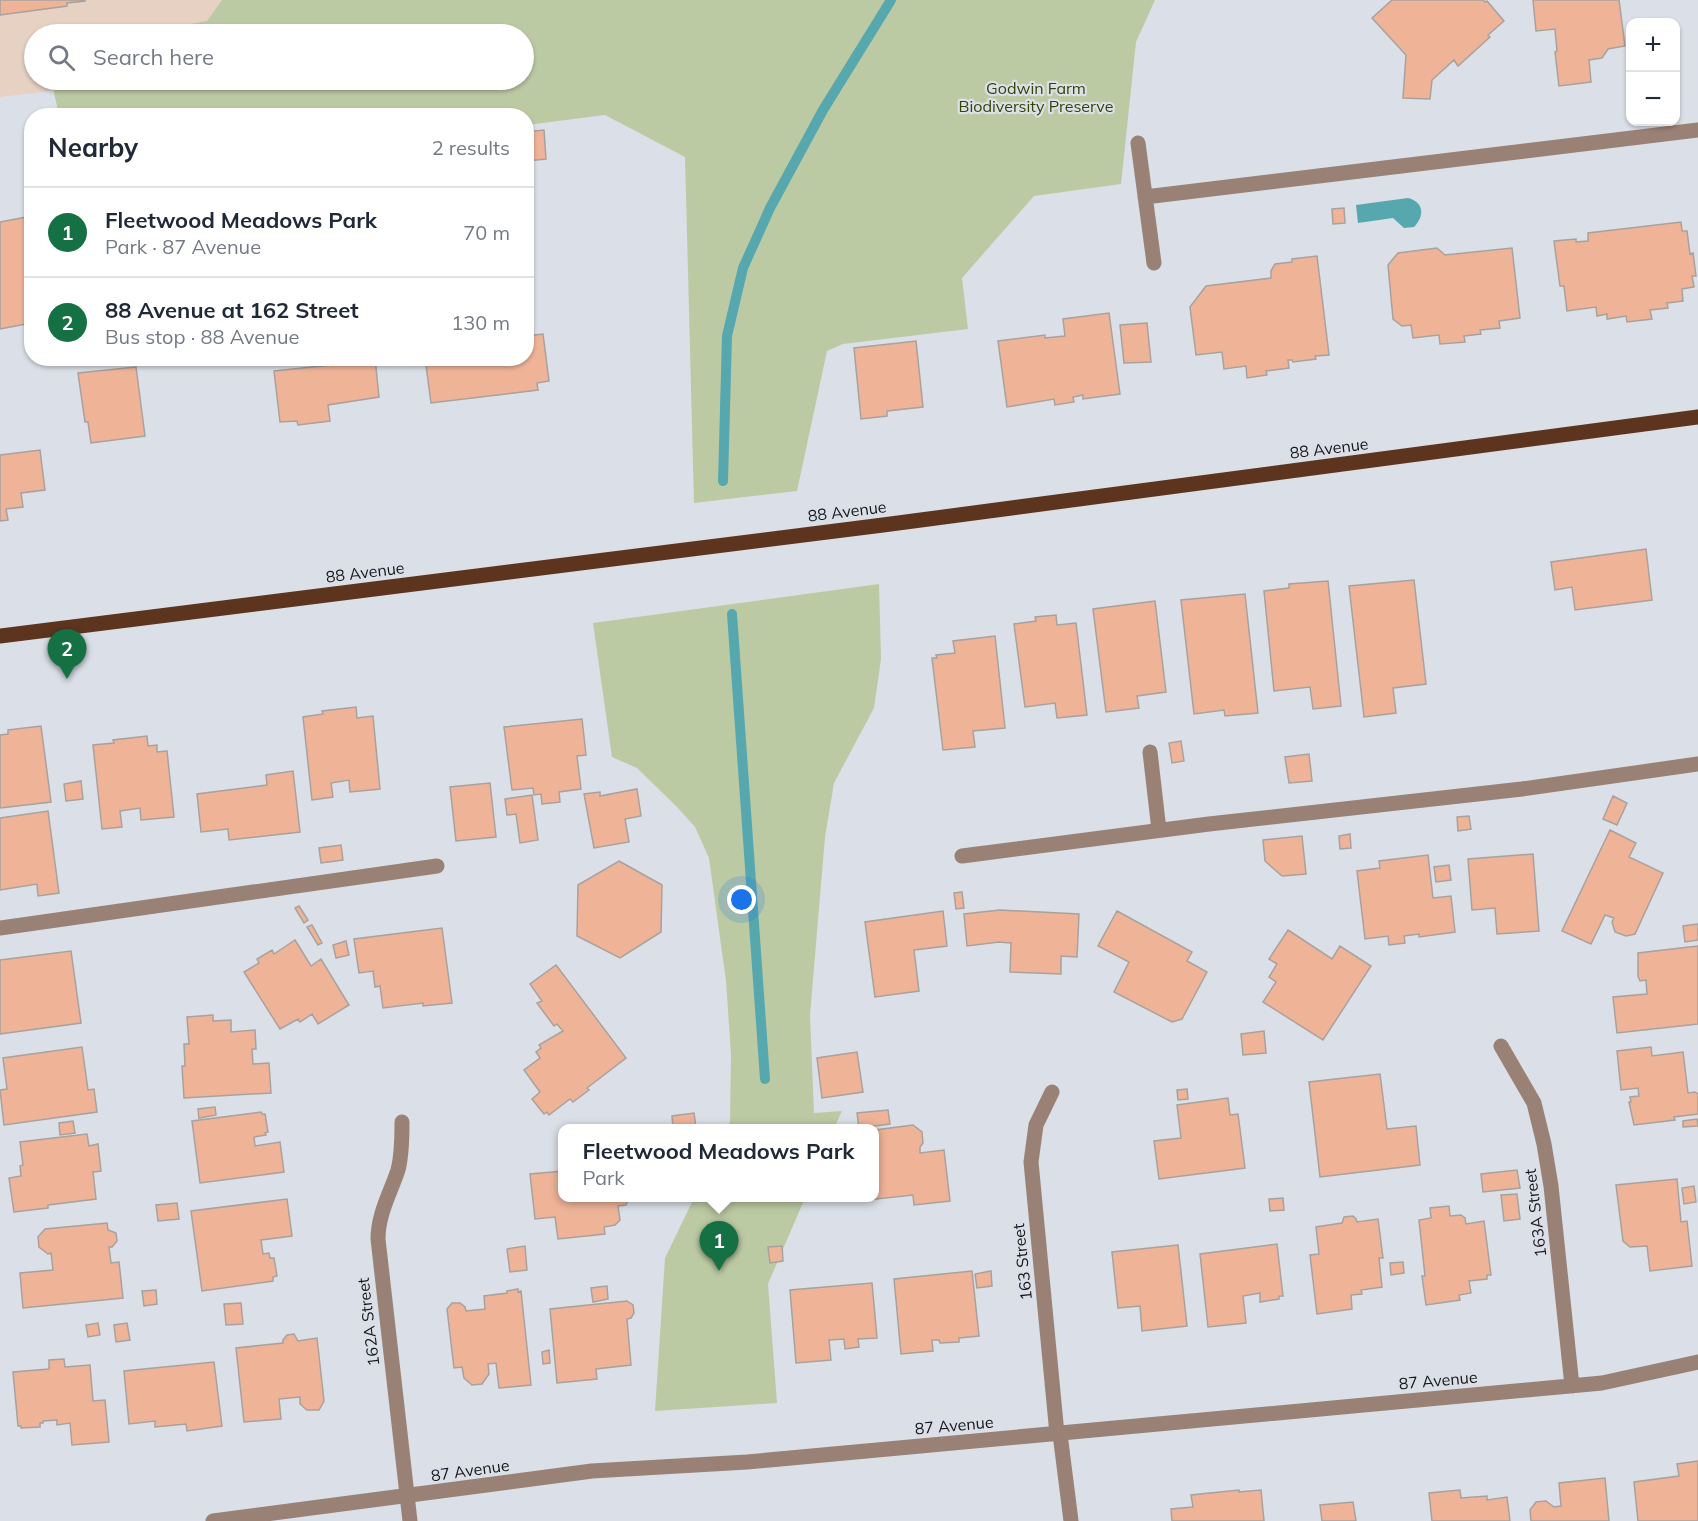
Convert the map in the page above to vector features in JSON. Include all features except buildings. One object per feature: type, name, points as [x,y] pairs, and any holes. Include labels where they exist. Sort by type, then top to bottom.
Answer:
[{"type":"main road","name":"88 Avenue","points":[[0,636],[907,522],[1698,417]]},
{"type":"street","points":[[1145,197],[1698,129]]},
{"type":"street","points":[[1138,142],[1154,263]]},
{"type":"street","points":[[1150,752],[1159,830]]},
{"type":"street","points":[[962,856],[1159,830],[1522,789],[1698,764]]},
{"type":"street","points":[[0,928],[437,866]]},
{"type":"street","name":"163A Street","points":[[1501,1046],[1534,1103],[1544,1144],[1551,1186],[1572,1386]]},
{"type":"street","name":"163 Street","points":[[1052,1092],[1036,1125],[1030,1162],[1058,1434],[1071,1521]]},
{"type":"street","name":"162A Street","points":[[402,1122],[402,1151],[399,1168],[380,1215],[378,1239],[410,1521]]},
{"type":"street","name":"87 Avenue","points":[[213,1521],[584,1472],[747,1462],[1572,1386],[1617,1381],[1698,1362]]},
{"type":"shaded area","points":[[0,0],[769,0],[534,29],[534,24],[24,24],[24,90],[58,90],[0,97]]},
{"type":"green space","name":"Godwin Farm Biodiversity Preserve","points":[[222,0],[1155,0],[1136,42],[1121,184],[1034,196],[962,278],[968,329],[843,344],[827,351],[797,491],[694,503],[685,157],[605,115],[534,124],[534,108],[57,108],[53,90],[534,90],[534,24],[190,24],[207,21]]},
{"type":"green space","points":[[879,584],[881,659],[874,708],[834,783],[825,837],[810,1015],[814,1113],[842,1111],[836,1124],[729,1124],[731,1054],[726,981],[709,858],[695,827],[677,807],[637,768],[612,757],[593,623]]},
{"type":"green space","points":[[692,1202],[803,1202],[768,1284],[777,1403],[655,1411],[665,1258]]},
{"type":"water","points":[[1408,198],[1417,203],[1421,210],[1418,223],[1414,227],[1404,228],[1393,218],[1358,223],[1356,205]]},
{"type":"waterway","points":[[723,481],[727,336],[743,268],[770,208],[823,110],[891,0]]},
{"type":"waterway","points":[[732,614],[765,1079]]},
{"type":"place","name":"88 Avenue at 162 Street","points":[[67,679]]},
{"type":"place","name":"Fleetwood Meadows Park","points":[[719,1271]]}]
